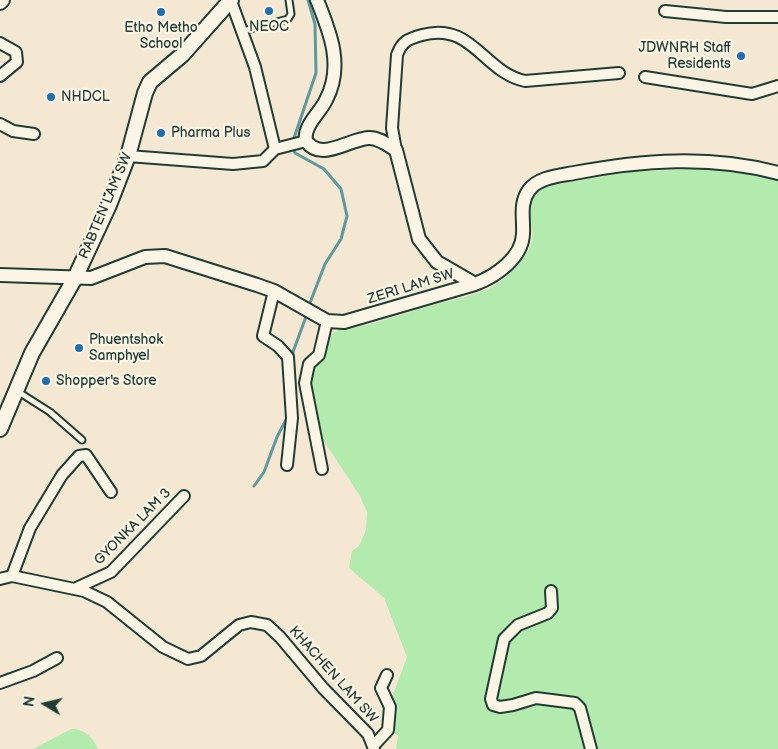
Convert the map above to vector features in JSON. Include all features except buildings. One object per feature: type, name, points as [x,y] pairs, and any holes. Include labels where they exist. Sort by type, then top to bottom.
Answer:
[{"type":"main road","name":"RABTEN LAM SW","points":[[0,429],[15,389],[32,353],[75,278],[109,206],[128,156],[145,93],[150,82],[182,55],[231,0]]},
{"type":"street","points":[[231,0],[244,31],[279,148]]},
{"type":"street","points":[[301,142],[325,102],[334,78],[334,58],[328,25],[317,0]]},
{"type":"street","points":[[665,10],[726,17],[778,17]]},
{"type":"street","points":[[476,284],[437,262],[419,239],[392,128],[397,55],[400,46],[411,38],[434,32],[452,34],[474,46],[491,64],[512,79],[525,81],[619,73]]},
{"type":"street","points":[[0,43],[16,52],[17,62],[0,76]]},
{"type":"street","points":[[645,77],[752,94],[778,86]]},
{"type":"street","points":[[0,124],[12,131],[34,134]]},
{"type":"street","points":[[128,156],[233,164],[262,161],[279,148],[301,142],[320,151],[355,141],[374,138],[396,150]]},
{"type":"street","name":"ZERI LAM SW","points":[[0,275],[91,278],[145,257],[165,256],[274,291],[327,321],[337,323],[351,321],[476,284],[507,264],[520,248],[523,233],[522,211],[524,199],[532,186],[545,179],[626,164],[676,161],[740,165],[778,173]]},
{"type":"street","points":[[274,291],[263,336],[278,346],[288,357],[292,418],[287,465]]},
{"type":"street","points":[[322,469],[305,383],[309,364],[319,355],[327,321]]},
{"type":"street","points":[[7,578],[30,528],[62,475],[79,456],[86,455],[111,492]]},
{"type":"street","name":"GYONKA LAM 3","points":[[74,589],[111,572],[184,496]]},
{"type":"street","points":[[7,578],[27,528],[41,502]]},
{"type":"street","name":"KHACHEN LAM SW","points":[[7,578],[74,589],[107,602],[163,647],[188,659],[200,656],[239,625],[252,622],[267,626],[300,658],[323,688],[368,734],[373,746]]},
{"type":"street","points":[[551,592],[552,608],[548,613],[518,625],[504,638],[491,698],[493,705],[500,707],[536,698],[575,703],[580,708],[591,749]]},
{"type":"street","points":[[0,682],[33,670],[57,658]]},
{"type":"street","points":[[373,746],[388,730],[390,707],[381,688],[388,676]]},
{"type":"lane","points":[[244,31],[288,19],[291,14],[289,0]]},
{"type":"lane","points":[[15,389],[50,412],[82,440]]},
{"type":"green space","points":[[712,168],[740,170],[778,177],[778,749],[396,749],[398,735],[380,729],[407,657],[384,598],[349,568],[352,551],[359,546],[366,530],[367,512],[360,496],[319,434],[308,391],[316,354],[331,335],[338,330],[373,323],[470,295],[492,287],[503,280],[529,249],[533,232],[529,208],[531,200],[536,193],[547,186],[629,172]]},
{"type":"green space","points":[[71,729],[80,730],[88,734],[98,749],[33,749]]},
{"type":"waterway","points":[[308,0],[315,24],[316,73],[292,144],[295,153],[324,169],[341,189],[347,216],[341,239],[325,264],[308,308]]},
{"type":"waterway","points":[[293,360],[293,352],[307,314]]},
{"type":"waterway","points":[[254,486],[264,472],[277,437],[288,416]]},
{"type":"place","name":"NEOC","points":[[269,11]]},
{"type":"place","name":"Etho Metho School","points":[[161,12]]},
{"type":"place","name":"JDWNRH Staff Residents","points":[[741,56]]},
{"type":"place","name":"NHDCL","points":[[51,97]]},
{"type":"place","name":"Pharma Plus","points":[[161,133]]},
{"type":"place","name":"Phuentshok Samphyel","points":[[79,348]]},
{"type":"place","name":"Shopper's Store","points":[[46,381]]}]
